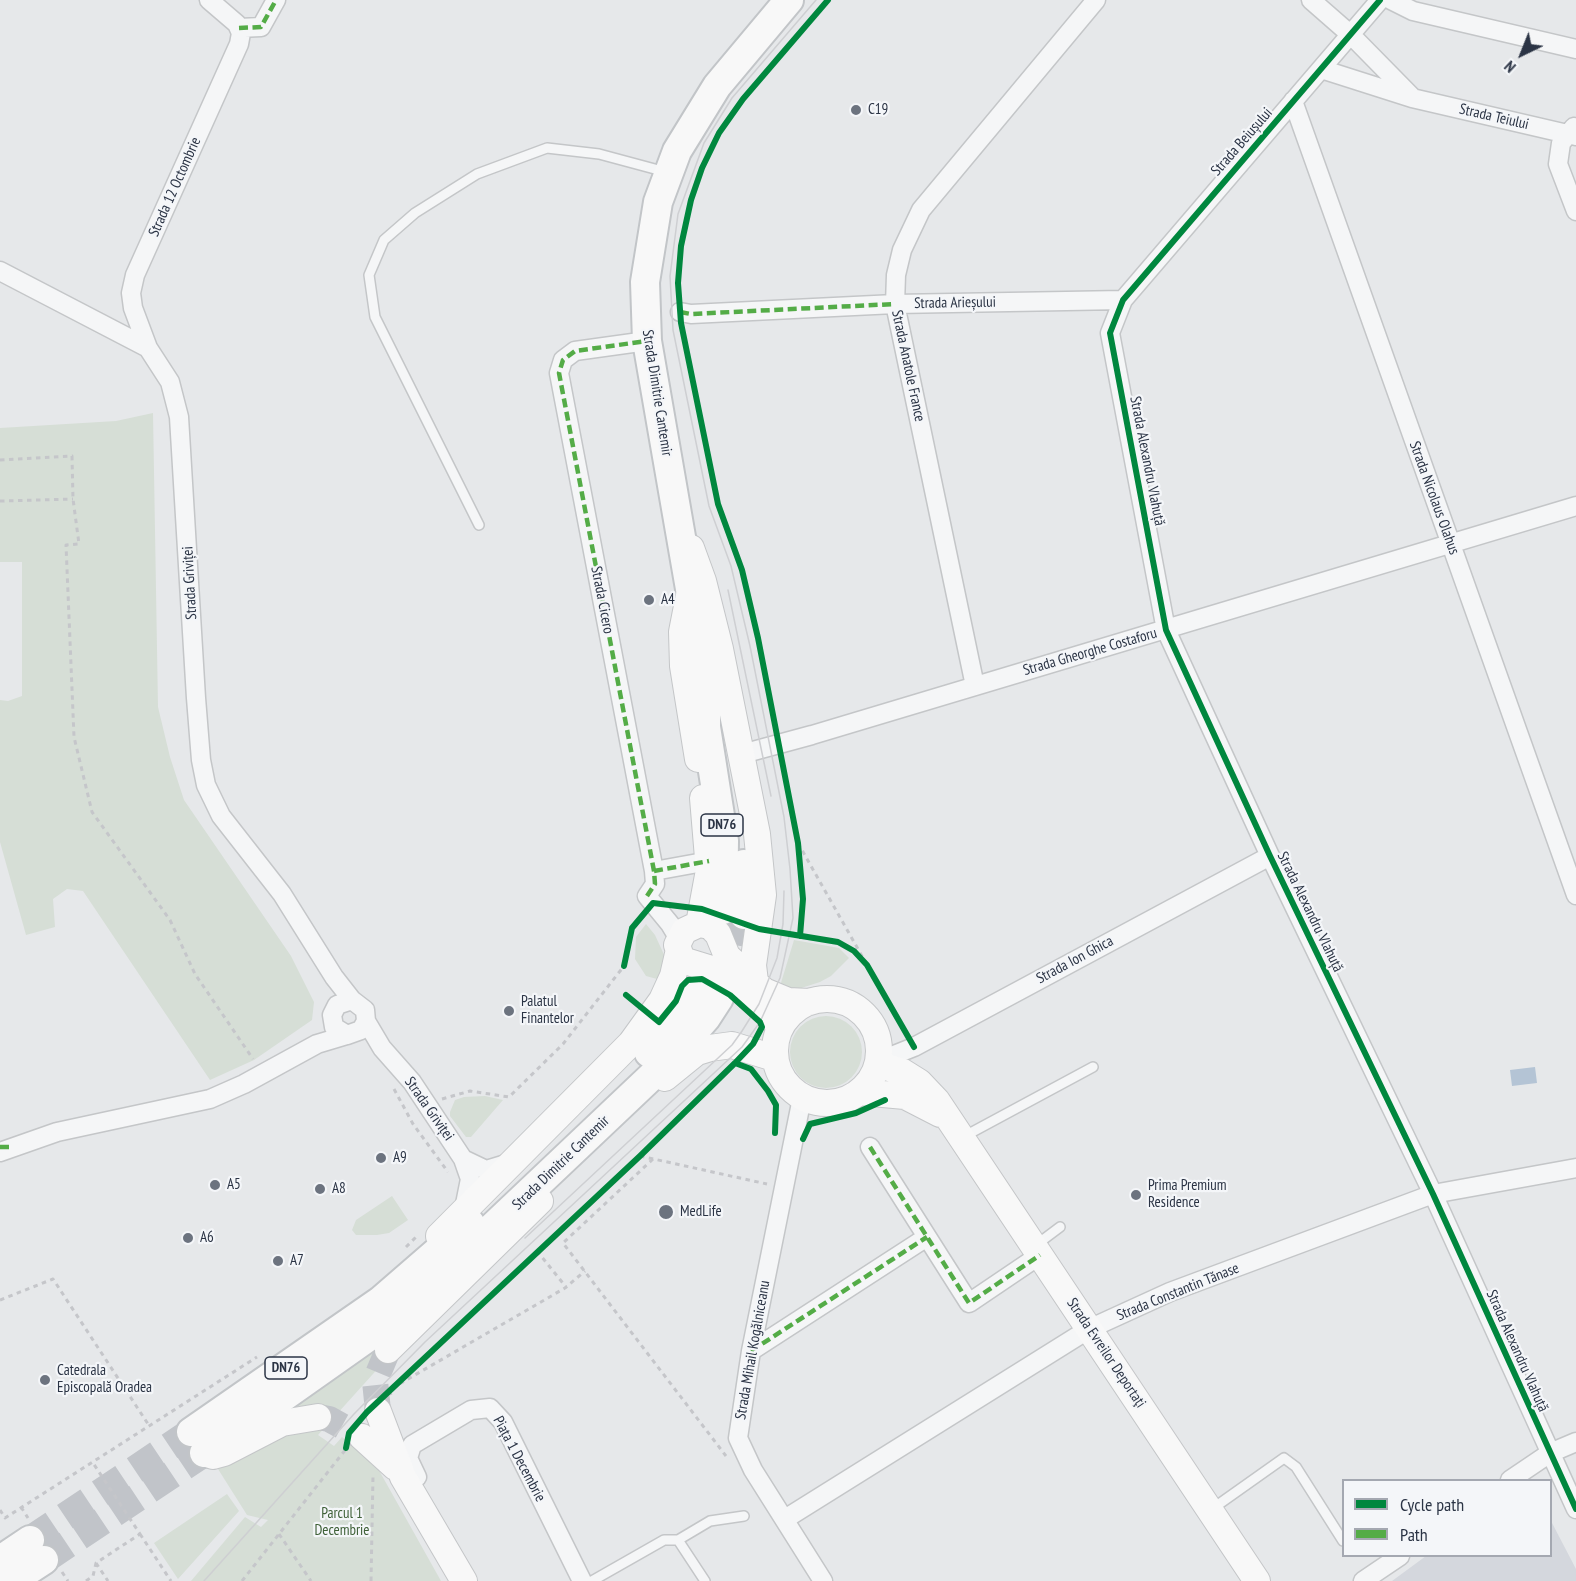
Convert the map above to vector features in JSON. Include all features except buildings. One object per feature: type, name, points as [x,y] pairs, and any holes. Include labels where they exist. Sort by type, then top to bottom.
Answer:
[{"type":"main road","name":"Strada Dimitrie Cantemir","points":[[734,913],[744,858],[740,817],[724,734],[706,681],[647,341],[645,282],[654,217],[667,172],[689,128],[707,100],[789,0]]},
{"type":"main road","points":[[679,523],[703,581],[742,754],[762,876],[761,916],[753,966],[755,982]]},
{"type":"main road","points":[[318,1416],[282,1423],[224,1453],[213,1456],[198,1442],[267,1409],[390,1302],[421,1254],[510,1162],[591,1086],[631,1043],[662,1000],[673,976],[709,861],[708,833],[683,666],[682,632],[691,587]]},
{"type":"main road","points":[[686,936],[715,929],[727,956],[773,997],[810,1002],[826,999],[842,1001],[864,1014],[878,1036],[879,1063],[876,1074],[861,1092],[846,1101],[828,1104],[802,1098],[784,1081],[774,1058],[776,1040],[781,1026],[798,1009],[810,1002]]},
{"type":"main road","points":[[686,936],[686,963],[713,968],[721,972],[781,1026]]},
{"type":"main road","name":"Strada Dimitrie Cantemir","points":[[708,993],[706,1018],[672,1057],[535,1197],[390,1302],[658,1044],[685,1010],[708,993]]},
{"type":"main road","points":[[388,1350],[535,1197],[664,1079],[697,1052],[732,1045],[774,1058]]},
{"type":"main road","name":"Strada Evreilor Deportaţi","points":[[879,1063],[903,1072],[919,1082],[959,1131],[1257,1581]]},
{"type":"main road","name":"Strada Evreilor Deportaţi","points":[[861,1092],[905,1096],[922,1102],[959,1131]]},
{"type":"main road","name":"DN76","points":[[198,1442],[390,1302]]},
{"type":"main road","points":[[383,1399],[403,1477],[464,1581]]},
{"type":"main road","points":[[352,1445],[403,1477]]},
{"type":"main road","points":[[0,1545],[37,1550]]},
{"type":"main road","points":[[0,1560],[37,1550]]},
{"type":"main road","points":[[12,1581],[37,1550]]},
{"type":"street","points":[[209,0],[230,16],[239,28],[261,27],[276,0]]},
{"type":"street","name":"Strada Anatole France","points":[[975,686],[895,304],[902,250],[921,210],[1096,0]]},
{"type":"street","points":[[1311,0],[1351,34],[1412,98]]},
{"type":"street","name":"Strada Beiușului","points":[[1123,300],[1380,0]]},
{"type":"street","points":[[1391,0],[1413,11],[1576,49]]},
{"type":"street","name":"Strada 12 Octombrie","points":[[148,348],[133,308],[131,293],[135,275],[237,50],[239,28]]},
{"type":"street","name":"Strada Teiului","points":[[1321,69],[1412,98],[1573,132]]},
{"type":"street","name":"Strada Nicolaus Olahus","points":[[1293,101],[1576,895]]},
{"type":"street","points":[[1573,132],[1561,143],[1558,164],[1576,211]]},
{"type":"street","name":"Strada Griviței","points":[[0,272],[148,348],[170,382],[179,417],[196,698],[201,760],[206,785],[221,816],[282,894],[320,957]]},
{"type":"street","name":"Strada Arieșului","points":[[680,312],[691,315],[895,304],[1123,300]]},
{"type":"street","name":"Strada Alexandru Vlahuță","points":[[1123,300],[1110,333],[1166,630],[1270,856],[1433,1194],[1576,1509]]},
{"type":"street","name":"Strada Cicero","points":[[647,341],[574,351],[563,360],[559,373],[654,871]]},
{"type":"street","name":"Strada Gheorghe Costaforu","points":[[742,754],[1166,630],[1576,506]]},
{"type":"street","name":"Strada Ion Ghica","points":[[879,1063],[914,1047],[1270,856]]},
{"type":"street","points":[[686,936],[653,903],[654,871],[709,861]]},
{"type":"street","points":[[320,957],[352,1000],[365,1010],[366,1021],[392,1060]]},
{"type":"street","points":[[320,957],[333,1012],[334,1027],[392,1060]]},
{"type":"street","points":[[298,1053],[341,1002],[352,1000]]},
{"type":"street","points":[[3,1149],[57,1132],[210,1099],[298,1053],[361,1030],[366,1021]]},
{"type":"street","name":"Strada Griviței","points":[[392,1060],[418,1090],[463,1159],[470,1179],[464,1209]]},
{"type":"street","name":"Strada Mihail Kogălniceanu","points":[[802,1098],[751,1352],[738,1438],[753,1470],[823,1581]]},
{"type":"street","points":[[870,1147],[969,1303],[1037,1251]]},
{"type":"street","points":[[463,1159],[486,1170],[510,1162]]},
{"type":"street","name":"Strada Constantin Tănase","points":[[785,1519],[1089,1329],[1170,1292],[1433,1194],[1576,1168]]},
{"type":"street","points":[[751,1352],[927,1237]]},
{"type":"street","name":"Piața 1 Decembrie","points":[[474,1581],[410,1465],[409,1451],[420,1439],[477,1408],[490,1408],[497,1414],[582,1581]]},
{"type":"street","points":[[1511,1479],[1550,1453],[1576,1442]]},
{"type":"street","points":[[1363,1581],[1399,1557]]},
{"type":"lane","points":[[479,525],[375,317],[369,275],[384,240],[415,213],[477,174],[547,148],[599,154],[667,172]]},
{"type":"lane","points":[[959,1131],[1093,1067]]},
{"type":"lane","points":[[1037,1251],[1060,1227]]},
{"type":"lane","points":[[1210,1511],[1284,1458],[1296,1467],[1342,1539]]},
{"type":"lane","points":[[592,1581],[664,1540],[678,1539],[710,1521],[744,1516]]},
{"type":"lane","points":[[678,1539],[705,1581]]},
{"type":"path","points":[[0,460],[72,456],[73,499],[79,544],[66,545],[74,737],[92,812],[170,920],[195,974],[264,1072]]},
{"type":"path","points":[[0,501],[73,499]]},
{"type":"path","points":[[796,834],[801,867]]},
{"type":"path","points":[[798,843],[873,975]]},
{"type":"path","points":[[846,946],[867,965]]},
{"type":"path","points":[[436,1092],[442,1099],[470,1090],[509,1097],[563,1044],[624,966],[626,957]]},
{"type":"path","points":[[393,1087],[413,1124],[451,1178]]},
{"type":"path","points":[[632,1164],[648,1149]]},
{"type":"path","points":[[640,1156],[784,1188]]},
{"type":"path","points":[[653,1159],[563,1243],[729,1459]]},
{"type":"path","points":[[401,1252],[425,1227]]},
{"type":"path","points":[[528,1259],[545,1243]]},
{"type":"path","points":[[537,1251],[566,1287]]},
{"type":"path","points":[[383,1399],[565,1288],[585,1271]]},
{"type":"path","points":[[0,1300],[53,1279],[150,1427]]},
{"type":"path","points":[[0,1521],[261,1354]]},
{"type":"path","points":[[383,1399],[415,1365]]},
{"type":"path","points":[[242,1581],[352,1445]]},
{"type":"path","points":[[93,1463],[171,1581]]},
{"type":"path","points":[[372,1581],[373,1472]]},
{"type":"path","points":[[0,1510],[5,1518]]},
{"type":"path","points":[[86,1581],[93,1576],[96,1563],[140,1534]]},
{"type":"path","points":[[279,1534],[311,1581]]},
{"type":"path","points":[[96,1563],[108,1581]]},
{"type":"shaded area","points":[[1552,1523],[1576,1569],[1576,1581],[1392,1581],[1425,1557],[1552,1557]]},
{"type":"green space","points":[[153,413],[158,707],[170,757],[184,800],[291,956],[314,1002],[312,1020],[254,1060],[210,1080],[83,891],[67,889],[53,899],[55,927],[26,935],[0,842],[0,700],[8,701],[22,696],[22,562],[0,562],[0,428],[116,421]]},
{"type":"green space","points":[[646,924],[655,935],[666,959],[662,976],[657,979],[646,976],[635,959],[636,937]]},
{"type":"green space","points":[[794,940],[839,948],[849,958],[831,976],[820,982],[795,990],[780,986]]},
{"type":"green space","points":[[826,1016],[840,1019],[852,1026],[859,1038],[862,1052],[859,1066],[852,1078],[840,1085],[826,1088],[812,1085],[800,1078],[793,1066],[790,1052],[793,1038],[800,1026],[812,1019]]},
{"type":"green space","points":[[485,1096],[503,1100],[471,1137],[466,1137],[450,1116],[455,1100]]},
{"type":"green space","points":[[392,1196],[408,1220],[389,1233],[356,1235],[352,1230],[356,1220]]},
{"type":"green space","name":"Parcul 1 Decembrie","points":[[378,1342],[391,1354],[318,1435],[334,1446],[342,1437],[376,1465],[441,1581],[191,1581],[245,1517],[261,1527],[268,1520],[247,1515],[218,1469],[267,1437],[294,1410],[288,1404]]},
{"type":"green space","points":[[227,1494],[239,1511],[178,1579],[154,1543]]},
{"type":"water","points":[[1535,1067],[1537,1083],[1512,1086],[1510,1070]]},
{"type":"tunnel","points":[[724,985],[738,950],[744,915]]},
{"type":"tunnel","points":[[378,1411],[375,1381],[388,1350]]},
{"type":"tunnel","points":[[318,1417],[329,1419],[362,1437]]},
{"type":"tunnel","points":[[30,1540],[191,1432]]},
{"type":"tunnel","points":[[44,1560],[204,1453]]},
{"type":"tram line","points":[[204,1581],[354,1414],[425,1342],[742,1047],[760,1022],[780,978],[793,918],[784,817],[750,646],[731,566],[709,506],[673,330],[670,276],[678,214],[704,143],[732,98],[816,0]]},
{"type":"tram line","points":[[728,590],[771,796]]},
{"type":"tram line","points":[[525,1238],[732,1045],[759,1004],[777,958],[783,924],[784,891]]},
{"type":"marked path","points":[[239,28],[261,27],[276,0]]},
{"type":"marked path","points":[[680,312],[691,314],[895,304]]},
{"type":"marked path","points":[[647,341],[575,351],[563,360],[559,373],[654,871],[655,884],[647,896]]},
{"type":"marked path","points":[[654,871],[709,861]]},
{"type":"marked path","points":[[0,1147],[10,1147]]},
{"type":"marked path","points":[[870,1147],[969,1303],[1040,1255]]},
{"type":"marked path","points":[[751,1351],[927,1237]]},
{"type":"cycle path","points":[[800,936],[803,899],[798,843],[758,638],[742,570],[718,504],[681,323],[678,283],[681,246],[691,200],[702,168],[719,133],[743,99],[828,0]]},
{"type":"cycle path","points":[[1380,0],[1123,300],[1110,333],[1166,630],[1270,856],[1433,1194],[1576,1509]]},
{"type":"cycle path","points":[[624,966],[632,928],[653,903],[702,909],[759,929],[838,942],[854,951],[867,965],[914,1047]]},
{"type":"cycle path","points":[[346,1448],[349,1433],[367,1412],[640,1156],[753,1044],[762,1027],[760,1022],[730,995],[702,979],[688,980],[682,986],[676,1001],[659,1022],[626,995]]},
{"type":"cycle path","points":[[735,1063],[751,1069],[768,1091],[776,1105],[775,1133]]},
{"type":"cycle path","points":[[803,1139],[810,1124],[856,1113],[885,1100]]},
{"type":"place","name":"C19","points":[[856,110]]},
{"type":"place","name":"A4","points":[[649,600]]},
{"type":"place","name":"Palatul Finantelor","points":[[509,1011]]},
{"type":"place","name":"A9","points":[[381,1158]]},
{"type":"place","name":"A5","points":[[215,1185]]},
{"type":"place","name":"A8","points":[[320,1189]]},
{"type":"place","name":"Prima Premium Residence","points":[[1136,1195]]},
{"type":"place","name":"MedLife","points":[[666,1212]]},
{"type":"place","name":"A6","points":[[188,1238]]},
{"type":"place","name":"A7","points":[[278,1261]]},
{"type":"place","name":"Catedrala Episcopală Oradea","points":[[45,1380]]}]
